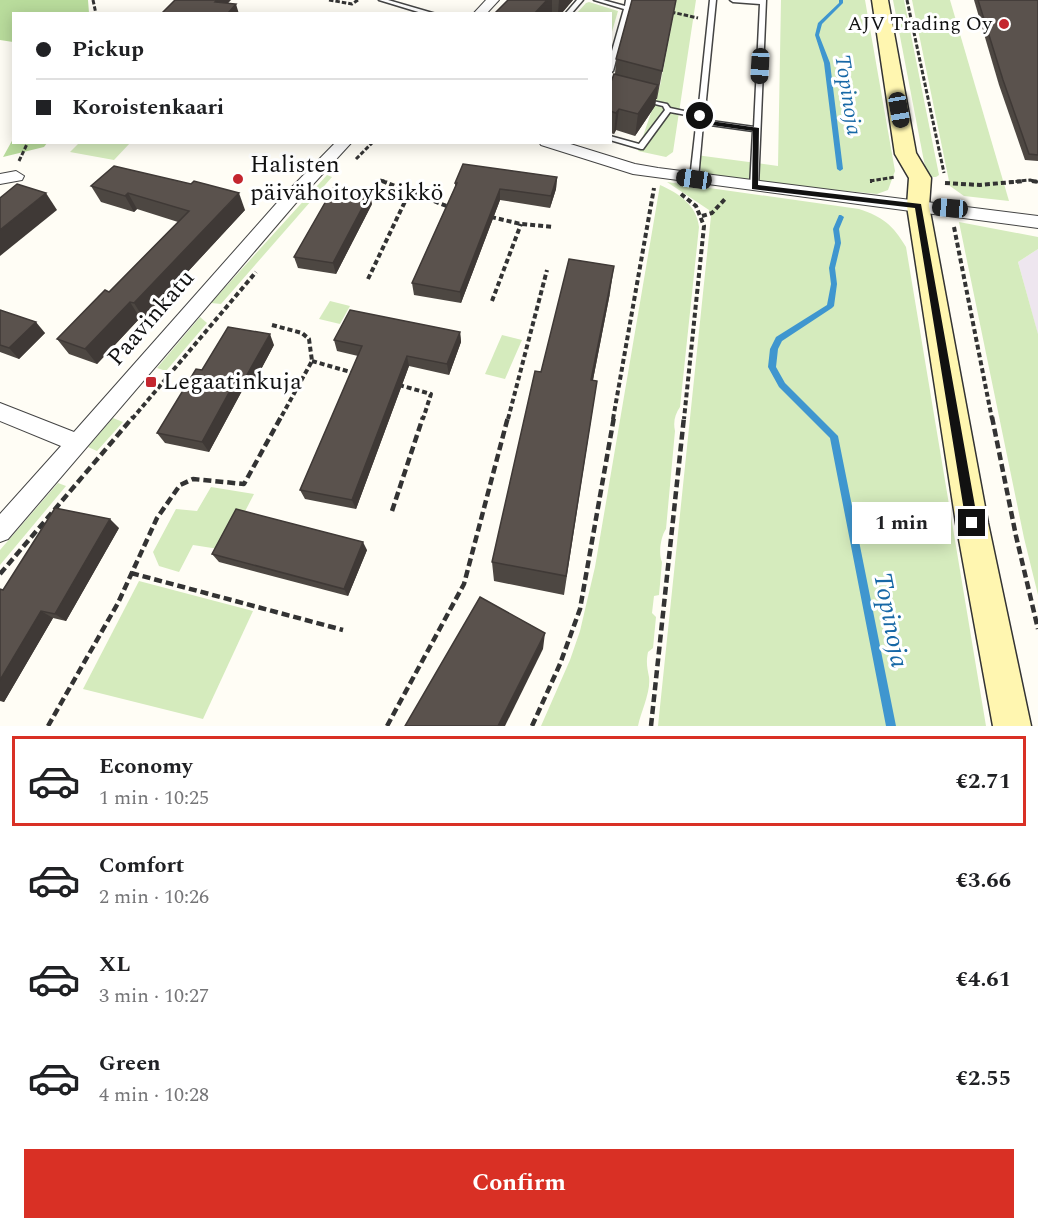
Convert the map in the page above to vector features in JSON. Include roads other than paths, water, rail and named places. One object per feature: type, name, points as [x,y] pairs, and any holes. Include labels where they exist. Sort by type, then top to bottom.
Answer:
[{"type":"street","points":[[481,12],[493,0]]},
{"type":"street","points":[[880,0],[906,154],[900,166],[903,186],[918,206],[972,523],[1012,726]]},
{"type":"street","name":"Paavinkatu","points":[[0,531],[289,200],[343,144]]},
{"type":"street","points":[[552,144],[633,169],[694,179],[1038,222]]},
{"type":"street","points":[[0,412],[76,442]]},
{"type":"lane","points":[[382,0],[428,12]]},
{"type":"lane","points":[[570,12],[580,0]]},
{"type":"lane","points":[[597,0],[627,8]]},
{"type":"lane","points":[[612,64],[629,0]]},
{"type":"lane","points":[[694,179],[713,0]]},
{"type":"lane","points":[[732,0],[763,2],[754,187]]},
{"type":"lane","points":[[638,98],[665,105],[668,110],[700,119],[757,129]]},
{"type":"lane","points":[[612,139],[641,147],[668,110]]},
{"type":"waterway","name":"Topinoja","points":[[840,169],[827,63],[817,35],[820,24],[841,3],[841,0]]},
{"type":"waterway","name":"Topinoja","points":[[841,217],[836,229],[838,243],[832,268],[834,284],[830,306],[779,339],[774,349],[772,367],[782,385],[834,436],[891,726]]},
{"type":"place","name":"AJV Trading Oy","points":[[1004,24]]},
{"type":"place","name":"Halisten päivähoitoyksikkö","points":[[238,179]]},
{"type":"place","name":"Legaatinkuja","points":[[151,382]]}]
